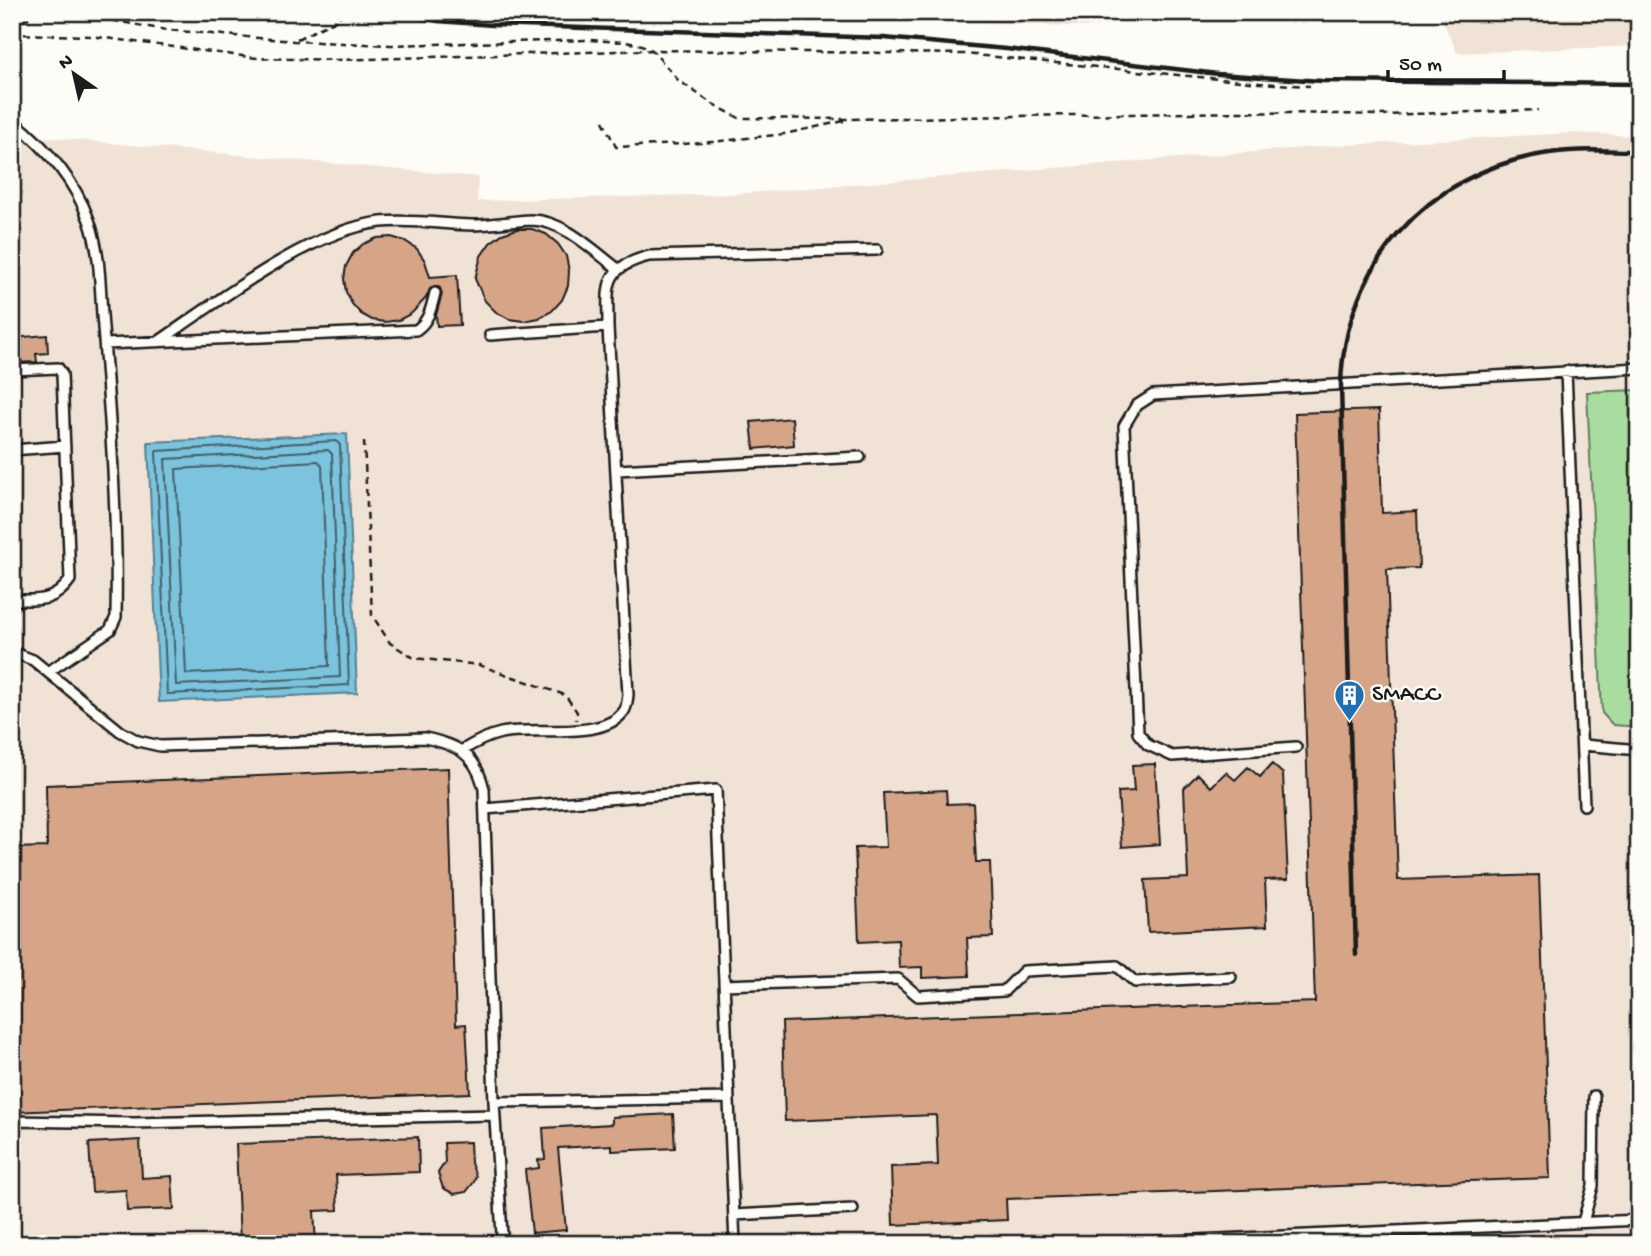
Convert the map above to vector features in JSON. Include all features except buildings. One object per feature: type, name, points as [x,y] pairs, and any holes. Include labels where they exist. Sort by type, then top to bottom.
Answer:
[{"type":"lane","points":[[12,120],[36,139],[57,163],[77,192],[89,222],[100,273],[111,400],[116,617],[110,630],[48,671]]},
{"type":"lane","points":[[158,342],[289,256],[338,234],[381,222],[477,225],[534,220],[568,232],[618,269]]},
{"type":"lane","points":[[461,751],[479,740],[502,733],[575,730],[604,725],[625,710],[628,695],[608,327],[608,290],[618,269],[633,260],[649,256],[877,250]]},
{"type":"lane","points":[[106,344],[416,330],[425,324],[435,293]]},
{"type":"lane","points":[[490,335],[608,327]]},
{"type":"lane","points":[[12,370],[58,368],[62,374],[70,580],[62,592],[41,601],[12,600]]},
{"type":"lane","points":[[1296,747],[1172,756],[1148,746],[1138,733],[1124,426],[1136,406],[1153,395],[1639,368]]},
{"type":"lane","points":[[1566,371],[1584,806]]},
{"type":"lane","points":[[12,450],[65,446]]},
{"type":"lane","points":[[617,470],[860,457]]},
{"type":"lane","points":[[12,652],[33,660],[120,731],[138,741],[160,746],[425,738],[444,742],[473,761],[480,773],[484,789],[494,1102],[502,1235],[505,1244]]},
{"type":"lane","points":[[1583,745],[1639,750]]},
{"type":"lane","points":[[485,809],[716,790],[735,1244]]},
{"type":"lane","points":[[724,985],[898,979],[918,996],[1004,991],[1024,971],[1117,966],[1135,982],[1231,977]]},
{"type":"lane","points":[[1583,1222],[1593,1186],[1594,1096]]},
{"type":"lane","points":[[494,1102],[729,1098]]},
{"type":"lane","points":[[12,1121],[134,1123],[495,1115]]},
{"type":"lane","points":[[734,1214],[853,1209]]},
{"type":"lane","points":[[1105,1244],[1639,1220]]},
{"type":"lane","points":[[12,1241],[22,1244]]},
{"type":"path","points":[[12,26],[37,14],[54,12]]},
{"type":"path","points":[[65,12],[166,30],[294,41],[390,45],[590,40],[625,42],[652,50],[678,80],[739,118],[849,119],[1241,112],[1381,115],[1538,110]]},
{"type":"path","points":[[294,41],[335,21],[344,12]]},
{"type":"path","points":[[12,34],[90,36],[257,58],[652,50],[965,54],[1310,86]]},
{"type":"path","points":[[603,121],[616,147],[704,143],[784,134],[849,119]]},
{"type":"path","points":[[363,442],[372,615],[390,643],[414,658],[480,665],[565,695],[577,712],[575,730]]},
{"type":"shaded area","points":[[770,12],[1180,12],[1088,27]]},
{"type":"shaded area","points":[[1439,12],[1639,12],[1639,46],[1457,53]]},
{"type":"shaded area","points":[[1573,133],[1639,136],[1639,1242],[12,1244],[12,134],[478,177],[477,201],[734,194],[1327,146]]},
{"type":"green space","points":[[1639,390],[1639,727],[1613,725],[1602,713],[1587,392]]},
{"type":"water","points":[[347,434],[357,693],[159,702],[148,442]]},
{"type":"railway","points":[[393,12],[438,21],[492,25],[884,38],[1006,49],[1218,74],[1322,81],[1639,84]]},
{"type":"railway","points":[[1356,955],[1341,385],[1346,342],[1357,302],[1375,265],[1399,232],[1428,204],[1462,182],[1501,165],[1543,154],[1579,150],[1639,151]]},
{"type":"place","name":"SMACC","points":[[1349,722]]}]
